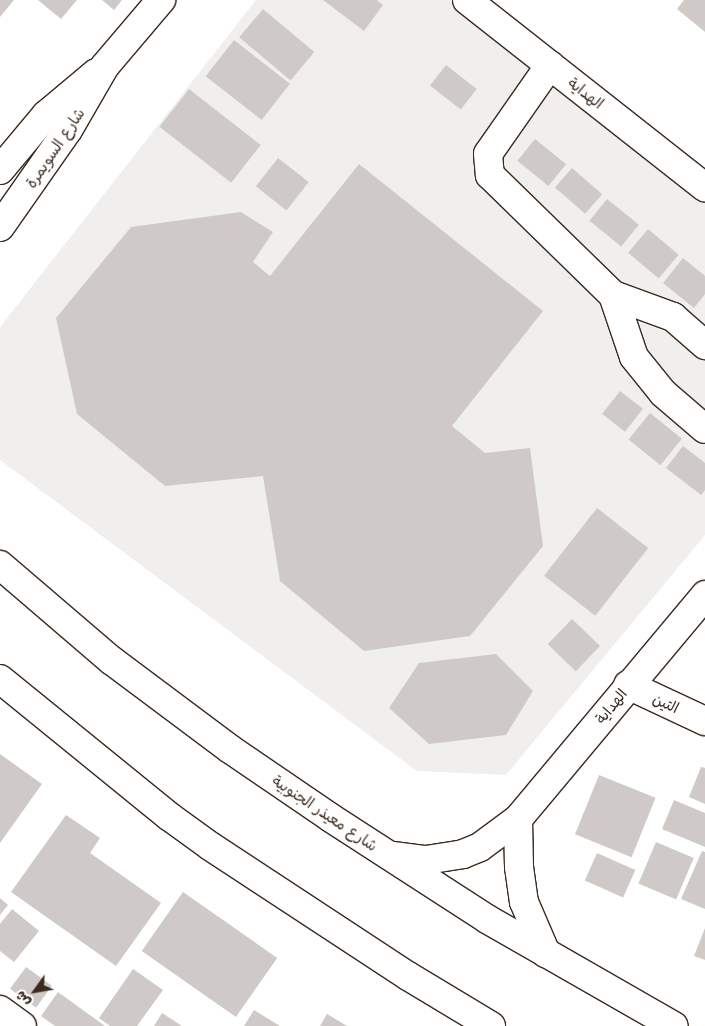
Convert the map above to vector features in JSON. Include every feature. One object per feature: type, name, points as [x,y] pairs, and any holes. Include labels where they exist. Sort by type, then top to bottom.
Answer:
[{"type":"street","name":"شارع السويمرة","points":[[0,170],[46,115],[105,66],[161,0]]},
{"type":"street","name":"الهداية","points":[[467,0],[705,187]]},
{"type":"street","points":[[550,65],[488,154],[490,175],[613,295],[673,317],[705,345]]},
{"type":"street","name":"شارع السويمرة","points":[[0,227],[68,130],[105,66]]},
{"type":"street","points":[[613,295],[634,357],[663,394],[705,429]]},
{"type":"street","name":"شارع معيذر الجنوبية","points":[[0,565],[43,605],[135,678],[230,749],[389,856],[487,919],[674,1026]]},
{"type":"street","name":"الهداية","points":[[389,856],[426,860],[463,854],[480,847],[518,820],[628,685],[705,595]]},
{"type":"street","points":[[0,679],[210,846],[408,976],[491,1026]]},
{"type":"street","name":"التين","points":[[628,685],[705,721]]},
{"type":"street","points":[[518,820],[519,867],[524,902],[546,953]]},
{"type":"street","points":[[0,1010],[22,1026]]},
{"type":"shaded area","points":[[256,0],[492,0],[705,178],[705,535],[506,775],[417,771],[0,460],[0,327]]},
{"type":"building","points":[[0,0],[14,0],[0,17]]},
{"type":"building","points":[[38,0],[77,0],[61,19]]},
{"type":"building","points":[[102,0],[122,0],[114,10]]},
{"type":"building","points":[[323,0],[377,0],[383,5],[364,31]]},
{"type":"building","points":[[684,0],[705,0],[705,32],[677,9]]},
{"type":"building","points":[[263,9],[314,52],[291,80],[239,37]]},
{"type":"building","points":[[234,40],[290,84],[262,120],[206,76]]},
{"type":"building","points":[[446,65],[477,89],[461,109],[430,85]]},
{"type":"building","points":[[189,89],[261,145],[231,183],[159,127]]},
{"type":"building","points":[[535,139],[566,164],[548,186],[517,161]]},
{"type":"building","points":[[278,158],[309,182],[287,210],[256,186]]},
{"type":"building","points":[[359,164],[543,311],[452,426],[485,453],[530,448],[543,546],[470,636],[364,651],[280,581],[263,476],[165,486],[77,414],[56,318],[131,227],[241,212],[273,232],[253,262],[270,276]]},
{"type":"building","points":[[572,168],[602,194],[585,214],[555,188]]},
{"type":"building","points":[[607,199],[639,225],[621,247],[589,221]]},
{"type":"building","points":[[648,229],[679,255],[659,278],[628,253]]},
{"type":"building","points":[[683,258],[705,276],[705,294],[694,308],[663,283]]},
{"type":"building","points":[[620,391],[643,409],[625,432],[602,414]]},
{"type":"building","points":[[650,413],[682,439],[660,465],[629,439]]},
{"type":"building","points":[[683,446],[705,463],[705,490],[701,495],[666,468]]},
{"type":"building","points":[[597,508],[648,548],[595,616],[544,576]]},
{"type":"building","points":[[572,619],[600,646],[576,671],[548,644]]},
{"type":"building","points":[[496,654],[533,691],[506,735],[429,744],[389,708],[419,663]]},
{"type":"building","points":[[0,754],[42,784],[0,843]]},
{"type":"building","points":[[701,767],[705,768],[705,804],[689,797]]},
{"type":"building","points":[[599,775],[656,798],[632,857],[575,834]]},
{"type":"building","points":[[674,800],[705,813],[705,847],[662,829]]},
{"type":"building","points":[[66,815],[100,838],[90,853],[161,903],[116,966],[11,892]]},
{"type":"building","points":[[656,842],[694,858],[676,899],[638,883]]},
{"type":"building","points":[[702,851],[705,852],[705,909],[681,899]]},
{"type":"building","points":[[597,853],[635,870],[623,897],[585,880]]},
{"type":"building","points":[[183,892],[277,958],[236,1017],[142,951]]},
{"type":"building","points":[[0,898],[8,905],[0,915]]},
{"type":"building","points":[[12,909],[39,931],[14,962],[0,951],[0,924]]},
{"type":"building","points":[[705,928],[705,960],[694,956]]},
{"type":"building","points":[[26,967],[52,986],[36,1008],[10,989]]},
{"type":"building","points":[[133,969],[163,990],[137,1026],[110,1026],[99,1018]]},
{"type":"building","points":[[58,992],[105,1026],[55,1026],[41,1016]]},
{"type":"building","points":[[254,1010],[280,1026],[244,1026]]},
{"type":"building","points":[[162,1013],[182,1026],[154,1026]]},
{"type":"building","points":[[327,1014],[347,1026],[320,1026]]}]
